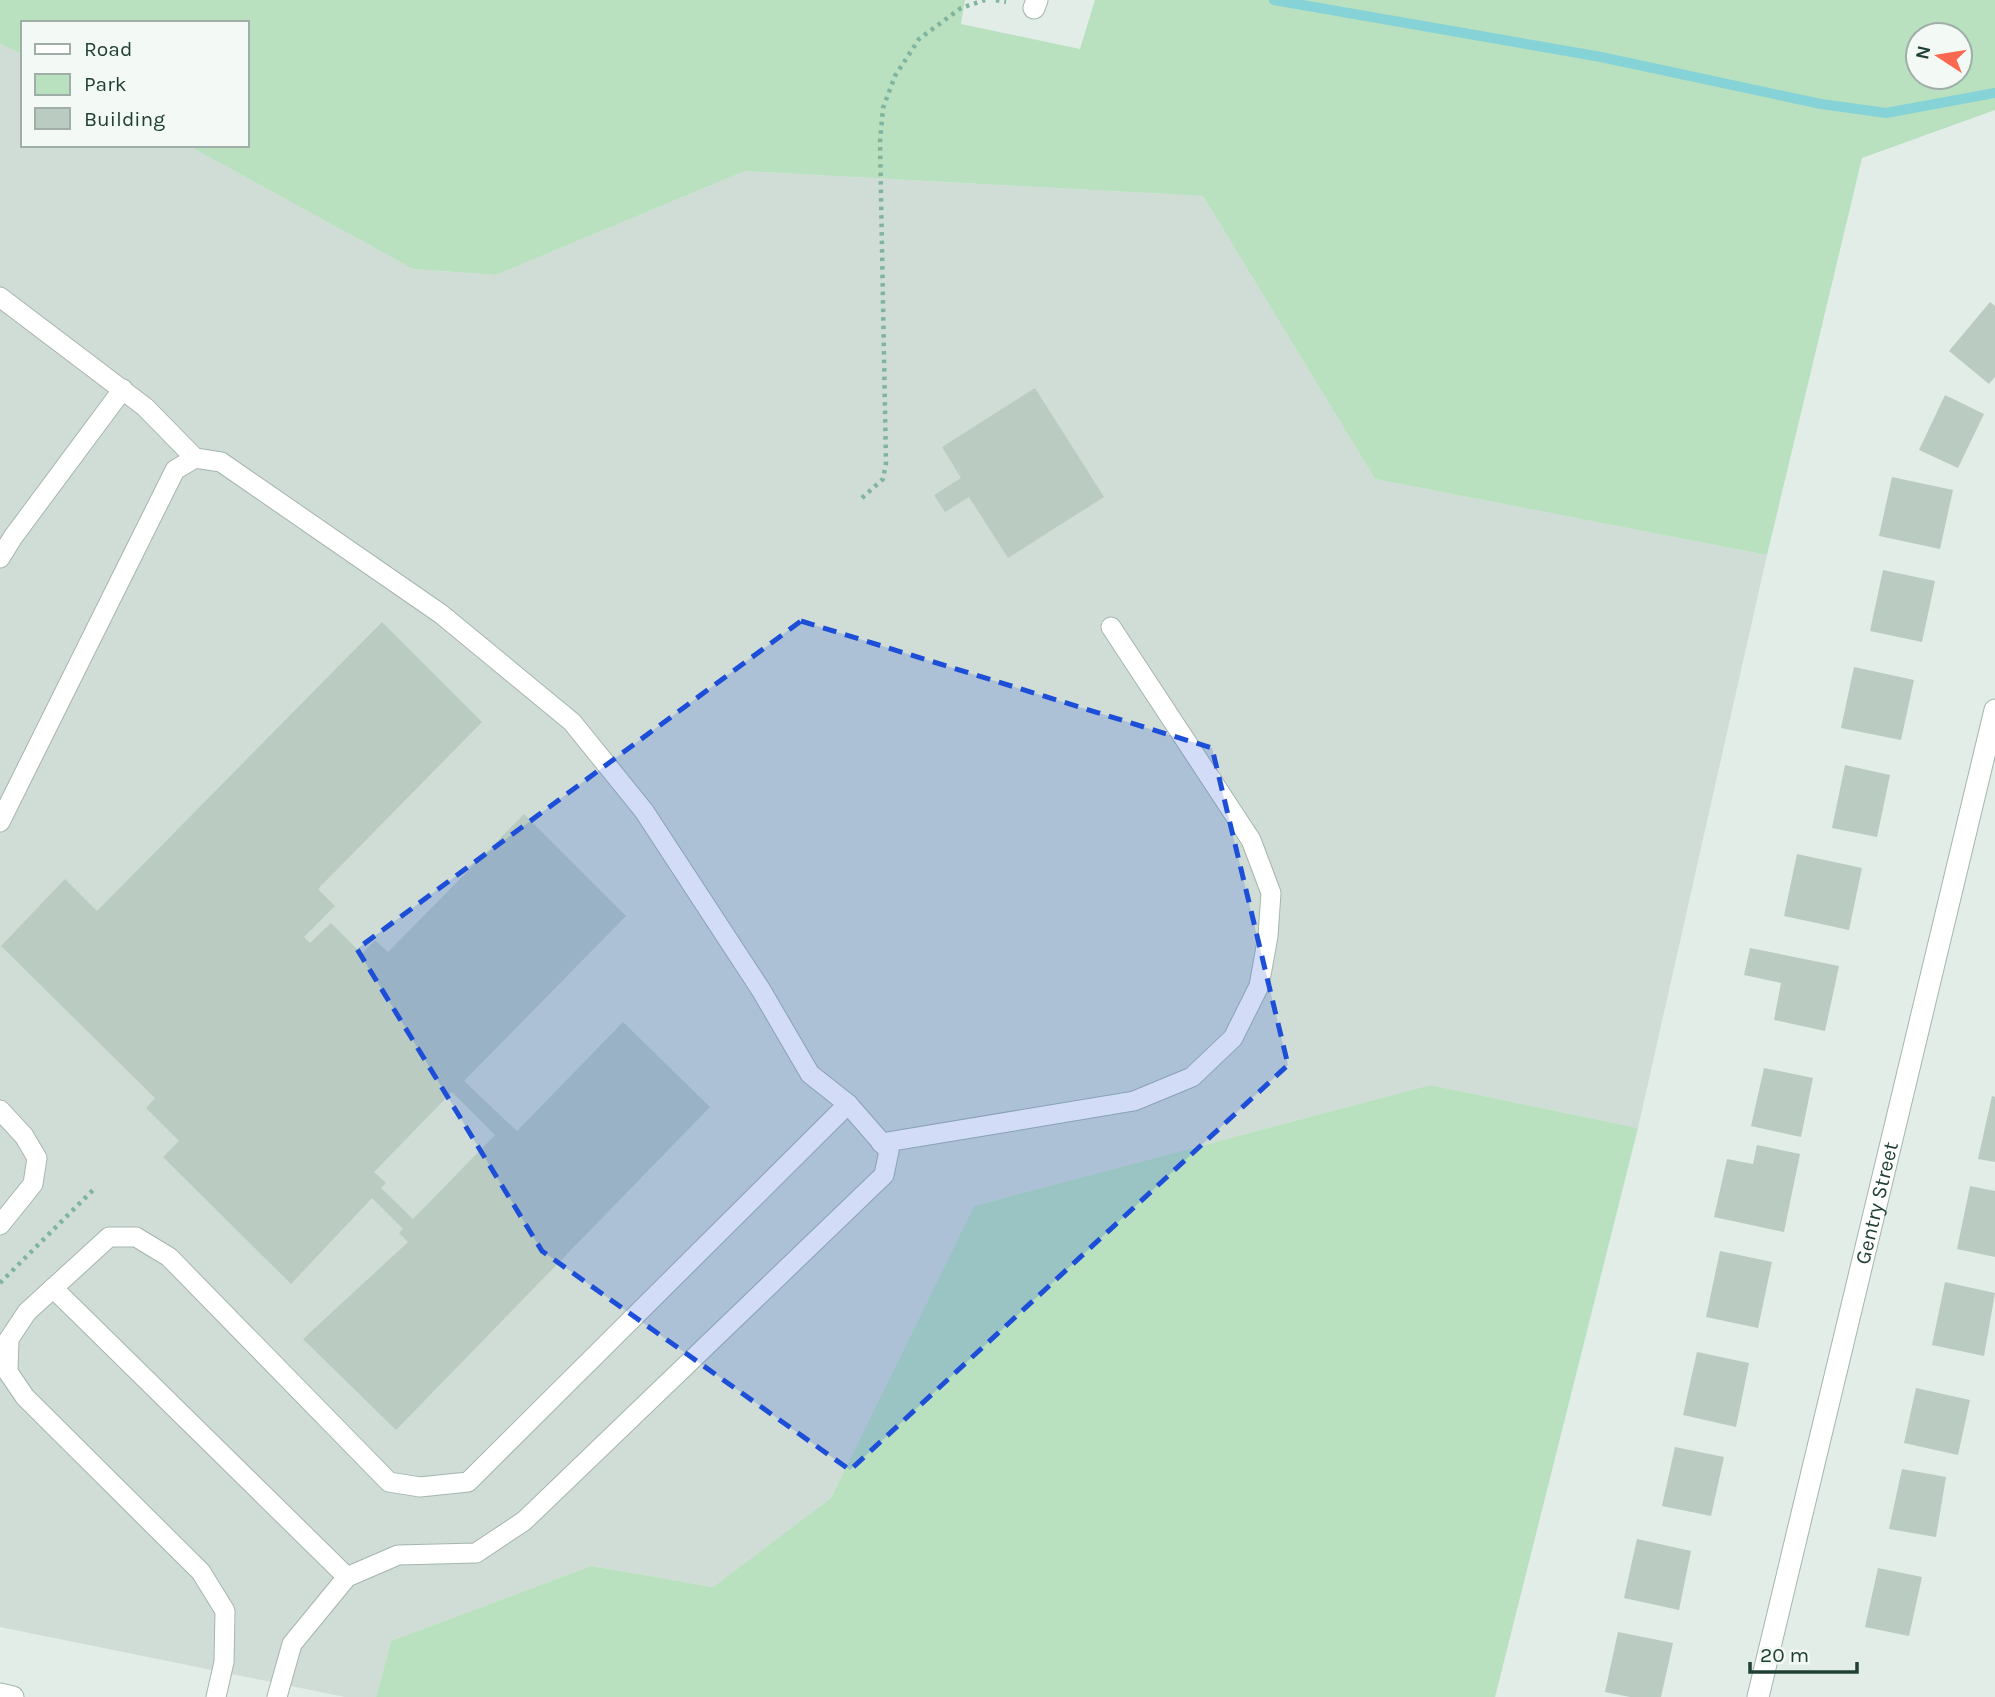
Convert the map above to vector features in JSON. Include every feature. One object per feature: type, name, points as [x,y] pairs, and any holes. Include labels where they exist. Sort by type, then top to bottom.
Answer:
[{"type":"street","name":"Gentry Street","points":[[1758,1697],[1995,710]]},
{"type":"street","points":[[0,1694],[13,1697]]},
{"type":"lane","points":[[0,298],[145,407],[195,458],[221,462],[440,614],[572,722],[644,811],[761,990],[810,1074],[848,1104],[889,1151],[884,1175],[524,1521],[476,1553],[398,1555],[348,1577],[292,1644],[277,1697]]},
{"type":"lane","points":[[0,558],[123,389]]},
{"type":"lane","points":[[0,822],[175,470],[195,458]]},
{"type":"lane","points":[[881,1143],[1134,1101],[1192,1077],[1233,1038],[1259,986],[1268,936],[1271,893],[1251,840],[1111,627]]},
{"type":"lane","points":[[216,1697],[225,1662],[225,1611],[201,1572],[25,1397],[8,1372],[9,1339],[27,1312],[109,1237],[136,1237],[169,1257],[390,1482],[420,1487],[468,1482],[848,1104]]},
{"type":"lane","points":[[0,1110],[24,1136],[37,1158],[33,1184],[0,1224]]},
{"type":"lane","points":[[53,1288],[348,1577]]},
{"type":"path","points":[[862,498],[883,479],[886,463],[880,142],[883,108],[895,76],[919,39],[961,8],[985,0]]},
{"type":"path","points":[[0,1283],[93,1190]]},
{"type":"highlighted area","points":[[801,621],[1212,748],[1288,1065],[850,1470],[542,1251],[357,949]]},
{"type":"shaded area","points":[[0,44],[21,54],[21,147],[191,147],[413,269],[496,275],[745,171],[1203,196],[1375,479],[1767,555],[1638,1128],[1430,1085],[974,1206],[831,1498],[713,1587],[591,1566],[391,1641],[376,1697],[345,1697],[0,1627]]},
{"type":"green space","points":[[0,0],[965,0],[961,24],[1080,49],[1095,0],[1995,0],[1995,110],[1862,158],[1767,555],[1375,479],[1203,196],[745,171],[496,275],[413,269],[191,147],[248,147],[248,21],[21,21],[21,54],[0,44]]},
{"type":"green space","points":[[1430,1085],[1638,1128],[1495,1697],[376,1697],[391,1641],[591,1566],[713,1587],[831,1498],[974,1206]]},
{"type":"building","points":[[1990,302],[1995,306],[1995,377],[1989,384],[1949,351]]},
{"type":"building","points":[[1035,388],[1104,497],[1008,558],[969,497],[945,512],[934,495],[961,478],[942,447]]},
{"type":"building","points":[[1945,395],[1984,414],[1958,468],[1919,450]]},
{"type":"building","points":[[1892,477],[1953,490],[1940,549],[1879,536]]},
{"type":"building","points":[[1883,570],[1935,581],[1922,642],[1870,631]]},
{"type":"building","points":[[382,622],[482,722],[318,889],[335,906],[304,937],[310,943],[331,923],[362,954],[375,940],[388,952],[524,814],[626,916],[464,1081],[517,1131],[623,1022],[710,1107],[396,1430],[303,1339],[408,1242],[399,1233],[403,1229],[372,1198],[291,1284],[163,1157],[179,1141],[146,1108],[155,1098],[1,946],[65,879],[97,911]],"holes":[[[452,1092],[495,1135],[413,1219],[381,1188],[386,1183],[374,1172]]]},
{"type":"building","points":[[1854,667],[1914,680],[1901,740],[1841,728]]},
{"type":"building","points":[[1845,765],[1890,775],[1877,837],[1832,828]]},
{"type":"building","points":[[1797,854],[1862,868],[1849,930],[1784,916]]},
{"type":"building","points":[[1750,948],[1839,966],[1825,1031],[1774,1020],[1781,983],[1744,975]]},
{"type":"building","points":[[1764,1068],[1813,1078],[1801,1137],[1751,1126]]},
{"type":"building","points":[[1992,1096],[1995,1097],[1995,1162],[1978,1159]]},
{"type":"building","points":[[1757,1145],[1800,1154],[1784,1232],[1714,1217],[1727,1159],[1753,1164]]},
{"type":"building","points":[[1970,1186],[1995,1191],[1995,1257],[1957,1249]]},
{"type":"building","points":[[1720,1251],[1772,1262],[1758,1328],[1706,1317]]},
{"type":"building","points":[[1945,1282],[1995,1293],[1984,1356],[1932,1345]]},
{"type":"building","points":[[1697,1352],[1749,1363],[1736,1427],[1683,1415]]},
{"type":"building","points":[[1916,1388],[1970,1400],[1958,1455],[1904,1443]]},
{"type":"building","points":[[1675,1447],[1724,1457],[1711,1516],[1662,1506]]},
{"type":"building","points":[[1902,1469],[1946,1477],[1936,1537],[1889,1529]]},
{"type":"building","points":[[1637,1539],[1691,1551],[1679,1610],[1624,1598]]},
{"type":"building","points":[[1878,1568],[1922,1577],[1909,1636],[1865,1627]]},
{"type":"building","points":[[1618,1632],[1673,1643],[1661,1697],[1630,1697],[1605,1692]]},
{"type":"waterway","points":[[1274,0],[1601,57],[1821,104],[1886,113],[1995,93]]}]
